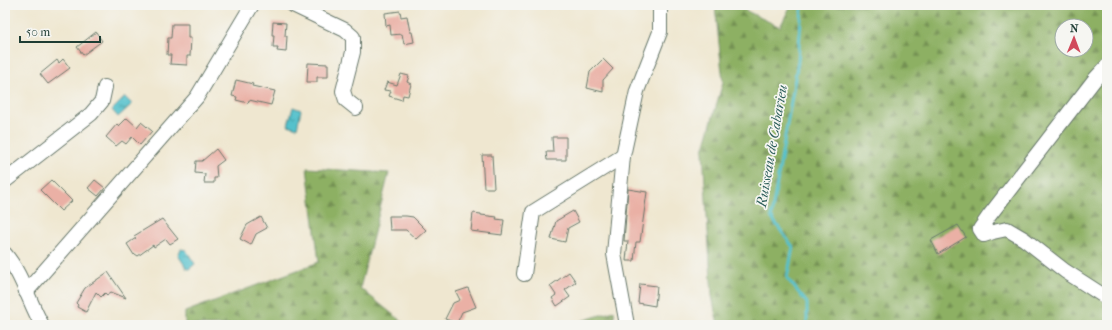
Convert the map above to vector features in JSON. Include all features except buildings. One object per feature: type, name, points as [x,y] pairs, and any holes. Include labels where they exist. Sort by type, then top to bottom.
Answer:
[{"type":"street","points":[[26,292],[197,98],[252,5]]},
{"type":"street","points":[[293,5],[345,30],[353,37],[353,52],[343,91],[346,100],[356,108]]},
{"type":"street","points":[[627,325],[614,254],[623,156],[637,91],[660,32],[660,5]]},
{"type":"street","points":[[1107,66],[1095,78],[980,229],[984,235],[1007,229],[1024,239],[1065,271],[1107,298]]},
{"type":"street","points":[[5,181],[91,114],[102,102],[105,87]]},
{"type":"street","points":[[524,274],[533,212],[623,156]]},
{"type":"street","points":[[5,254],[15,268],[42,325]]},
{"type":"green space","points":[[715,5],[734,5],[780,27],[791,5],[1107,5],[1107,325],[718,325],[712,296],[703,151],[723,82]]},
{"type":"green space","points":[[307,168],[389,173],[360,288],[406,325],[185,325],[185,312],[319,262]]},
{"type":"green space","points":[[614,311],[615,325],[568,325]]},
{"type":"water","points":[[125,97],[132,104],[118,117],[112,110]]},
{"type":"water","points":[[293,107],[301,110],[297,128],[288,125]]},
{"type":"water","points":[[181,249],[186,250],[195,264],[189,269],[187,269],[178,255]]},
{"type":"waterway","name":"Ruisseau de Cabarieu","points":[[802,5],[798,61],[771,217],[793,247],[787,278],[807,303],[807,325]]}]
